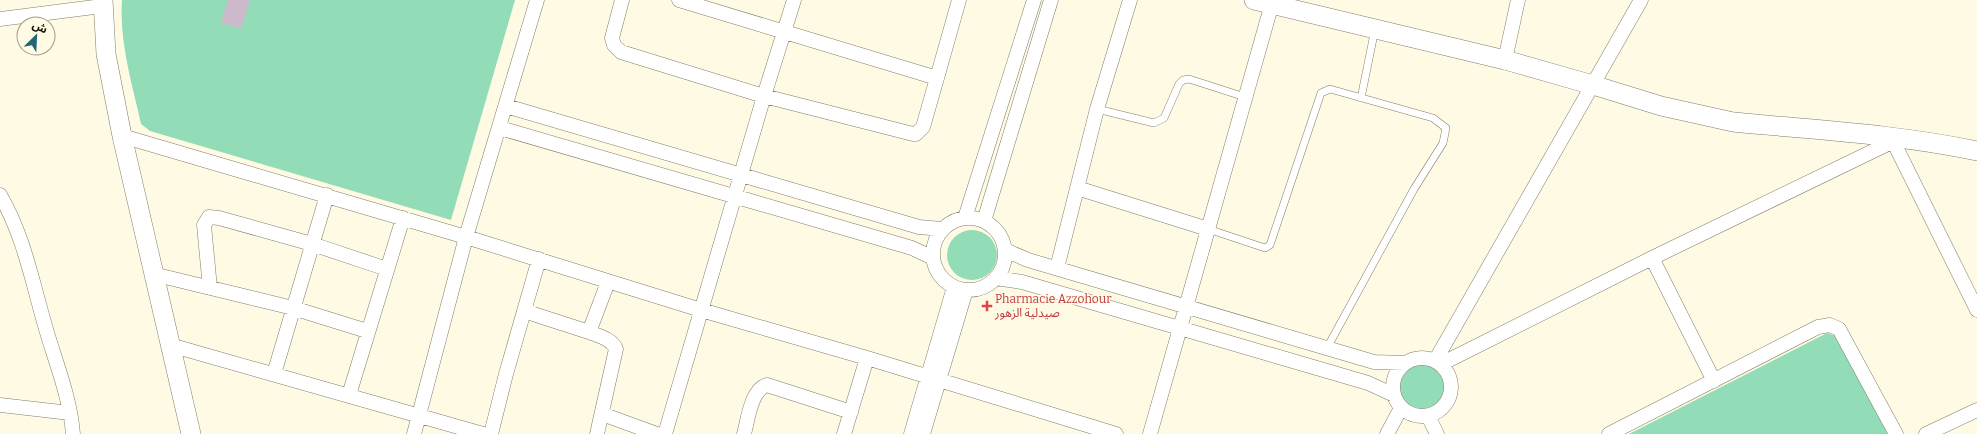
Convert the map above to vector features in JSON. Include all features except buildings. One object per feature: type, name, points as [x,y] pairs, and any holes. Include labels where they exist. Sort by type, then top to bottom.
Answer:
[{"type":"main road","points":[[1267,1],[1505,60],[1661,106],[1715,119],[1948,145],[1977,151]]},
{"type":"main road","points":[[102,3],[106,54],[122,136],[190,434]]},
{"type":"street","points":[[414,434],[466,237],[500,128],[537,0]]},
{"type":"street","points":[[622,0],[612,38],[614,45],[621,52],[764,96],[916,134],[923,127],[959,0]]},
{"type":"street","points":[[679,0],[937,78]]},
{"type":"street","points":[[665,434],[764,96],[785,33],[794,0]]},
{"type":"street","points":[[966,218],[1034,0]]},
{"type":"street","points":[[984,221],[1051,0]]},
{"type":"street","points":[[1057,268],[1097,109],[1130,0]]},
{"type":"street","points":[[1505,60],[1518,0]]},
{"type":"street","points":[[1438,362],[1641,0]]},
{"type":"street","points":[[1150,434],[1245,97],[1267,1]]},
{"type":"street","points":[[0,19],[102,3]]},
{"type":"street","points":[[506,106],[919,227],[942,229]]},
{"type":"street","points":[[500,128],[912,248],[933,258]]},
{"type":"street","points":[[122,136],[327,195],[539,259],[608,282],[866,358],[1083,429],[1116,434]]},
{"type":"street","points":[[1438,362],[1895,140],[1977,310]]},
{"type":"street","points":[[1077,188],[1208,229]]},
{"type":"street","points":[[0,195],[16,228],[32,279],[59,369],[70,413],[73,434]]},
{"type":"street","points":[[274,374],[327,195]]},
{"type":"street","points":[[210,288],[204,225],[209,217],[218,218],[312,244],[387,268]]},
{"type":"street","points":[[349,394],[367,331],[403,218]]},
{"type":"street","points":[[966,218],[984,221],[995,228],[1002,238],[1005,250],[1002,270],[988,286],[977,290],[960,289],[944,280],[936,270],[933,258],[936,238],[942,229],[949,224],[966,218]]},
{"type":"street","points":[[1005,250],[1028,260],[1374,362],[1405,363],[1414,359],[1425,358],[1438,362],[1448,372],[1452,390],[1450,399],[1445,407],[1437,413],[1419,417],[1409,414],[1401,408],[1394,395],[1393,386],[1395,377],[1405,363]]},
{"type":"street","points":[[1652,258],[1714,381]]},
{"type":"street","points":[[491,434],[539,259]]},
{"type":"street","points":[[153,274],[293,308],[367,331]]},
{"type":"street","points":[[996,278],[1022,282],[1180,327],[1368,384],[1394,395]]},
{"type":"street","points":[[589,332],[608,282]]},
{"type":"street","points":[[923,434],[934,379],[960,289]]},
{"type":"street","points":[[524,311],[589,332],[609,340],[614,344],[616,349],[597,434]]},
{"type":"street","points":[[1609,434],[1818,326],[1830,325],[1839,329],[1896,434]]},
{"type":"street","points":[[170,345],[349,394],[482,434]]},
{"type":"street","points":[[844,434],[866,358]]},
{"type":"street","points":[[911,434],[934,379]]},
{"type":"street","points":[[744,434],[756,394],[761,387],[767,385],[851,412]]},
{"type":"street","points":[[0,406],[70,413]]},
{"type":"street","points":[[1387,434],[1401,408]]},
{"type":"street","points":[[1926,434],[1977,410]]},
{"type":"street","points":[[602,414],[657,434]]},
{"type":"street","points":[[1428,416],[1437,434]]},
{"type":"lane","points":[[1361,98],[1375,28]]},
{"type":"lane","points":[[1097,109],[1154,123],[1160,122],[1164,118],[1179,84],[1183,80],[1189,79],[1245,97]]},
{"type":"lane","points":[[1208,229],[1265,248],[1270,245],[1321,93],[1330,88],[1433,118],[1446,128],[1443,143],[1414,189],[1327,348]]},
{"type":"green space","points":[[122,0],[515,0],[451,220],[150,131],[141,124],[130,78],[122,31]]},
{"type":"green space","points":[[967,230],[977,230],[990,237],[997,250],[997,260],[990,273],[977,280],[967,280],[958,276],[951,269],[947,260],[947,250],[951,241],[958,234]]},
{"type":"green space","points":[[1827,333],[1838,336],[1891,434],[1629,434]]},
{"type":"green space","points":[[1418,362],[1428,362],[1442,369],[1449,383],[1449,393],[1442,407],[1428,414],[1418,414],[1408,410],[1401,403],[1397,393],[1397,383],[1401,373],[1408,366]]},
{"type":"place","name":"Pharmacie Azzohour صيدلية الزهور","points":[[987,306]]}]
